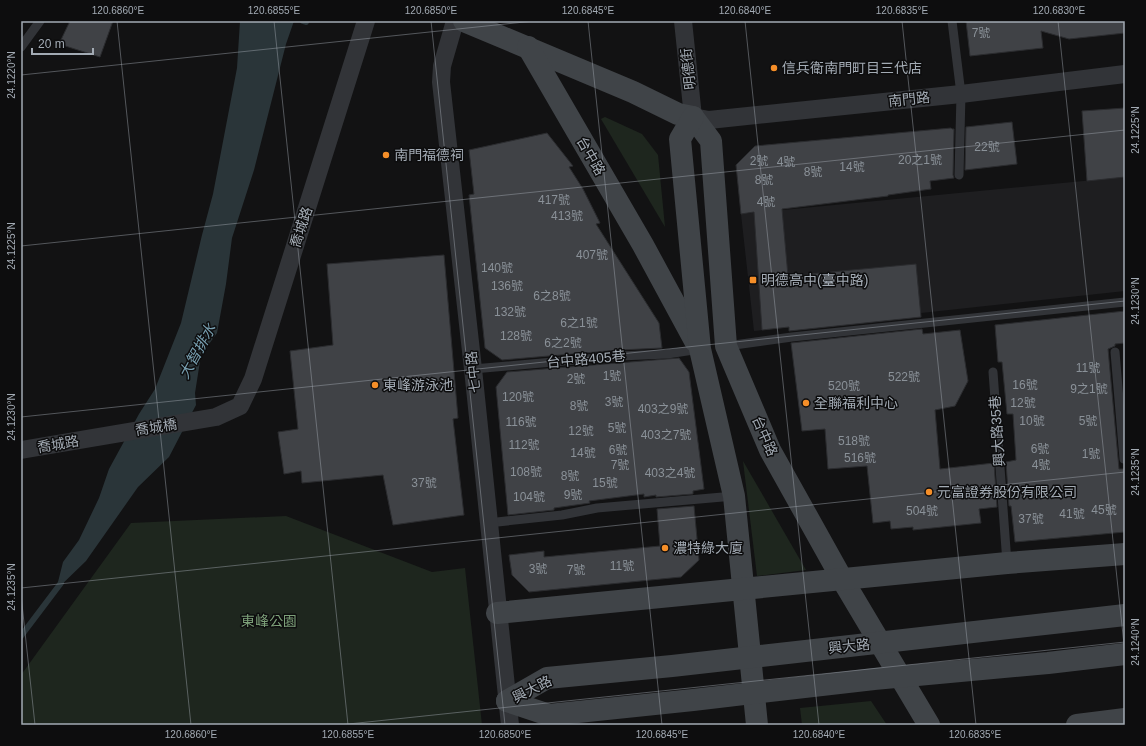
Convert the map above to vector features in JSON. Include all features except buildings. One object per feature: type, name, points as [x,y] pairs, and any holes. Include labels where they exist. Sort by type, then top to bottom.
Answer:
[{"type":"street","name":"喬城路","points":[[216,417],[240,406],[253,379],[366,21]]},
{"type":"street","name":"七中路","points":[[455,21],[442,66],[441,82],[510,725]]},
{"type":"street","points":[[464,21],[633,92],[678,114],[693,117]]},
{"type":"street","name":"明德街","points":[[683,21],[693,117]]},
{"type":"street","name":"台中路","points":[[528,47],[640,238],[700,349]]},
{"type":"street","name":"南門路","points":[[693,117],[709,120],[961,94],[1125,74]]},
{"type":"street","name":"台中路","points":[[757,725],[734,496],[700,349],[680,139],[693,117],[711,141],[726,346],[770,450],[842,578],[930,725]]},
{"type":"street","name":"喬城橋","points":[[96,437],[216,417]]},
{"type":"street","name":"喬城路","points":[[21,450],[96,437]]},
{"type":"street","points":[[498,613],[1007,562],[1125,554]]},
{"type":"street","name":"興大路","points":[[507,700],[547,678],[1125,616]]},
{"type":"street","name":"興大路","points":[[507,700],[549,715],[901,677],[1048,664],[1125,654]]},
{"type":"street","points":[[1077,725],[1104,724],[1125,719]]},
{"type":"lane","points":[[21,47],[40,21]]},
{"type":"lane","points":[[952,21],[961,94],[958,175]]},
{"type":"lane","points":[[726,346],[792,337],[1125,302]]},
{"type":"lane","name":"台中路405巷","points":[[473,370],[620,356],[667,354],[700,349]]},
{"type":"lane","points":[[1115,352],[1124,459],[1125,458]]},
{"type":"lane","name":"興大路35巷","points":[[993,372],[1007,562]]},
{"type":"lane","points":[[488,523],[562,515],[597,508],[734,496]]},
{"type":"shaded area","points":[[1125,177],[1125,291],[754,331],[741,214]]},
{"type":"green space","points":[[605,117],[642,134],[658,155],[665,227],[601,119]]},
{"type":"green space","points":[[743,461],[806,570],[757,576]]},
{"type":"green space","name":"東峰公園","points":[[286,516],[432,572],[465,568],[482,725],[21,725],[21,675],[131,523]]},
{"type":"green space","points":[[871,701],[887,725],[802,725],[800,708]]},
{"type":"water","points":[[240,21],[294,21],[286,44],[254,170],[232,238],[226,284],[217,333],[201,355],[195,393],[196,405],[169,457],[138,487],[86,561],[56,590],[63,562],[79,540],[99,498],[109,469],[139,414],[155,389],[181,323],[213,194],[237,68]]},
{"type":"waterway","name":"大智排水","points":[[21,636],[61,583]]},
{"type":"place","name":"信兵衛南門町目三代店","points":[[774,68]]},
{"type":"place","name":"南門福德祠","points":[[386,155]]},
{"type":"place","name":"明德高中(臺中路)","points":[[753,280]]},
{"type":"place","name":"東峰游泳池","points":[[375,385]]},
{"type":"place","name":"全聯福利中心","points":[[806,403]]},
{"type":"place","name":"元富證券股份有限公司","points":[[929,492]]},
{"type":"place","name":"濃特綠大廈","points":[[665,548]]}]
